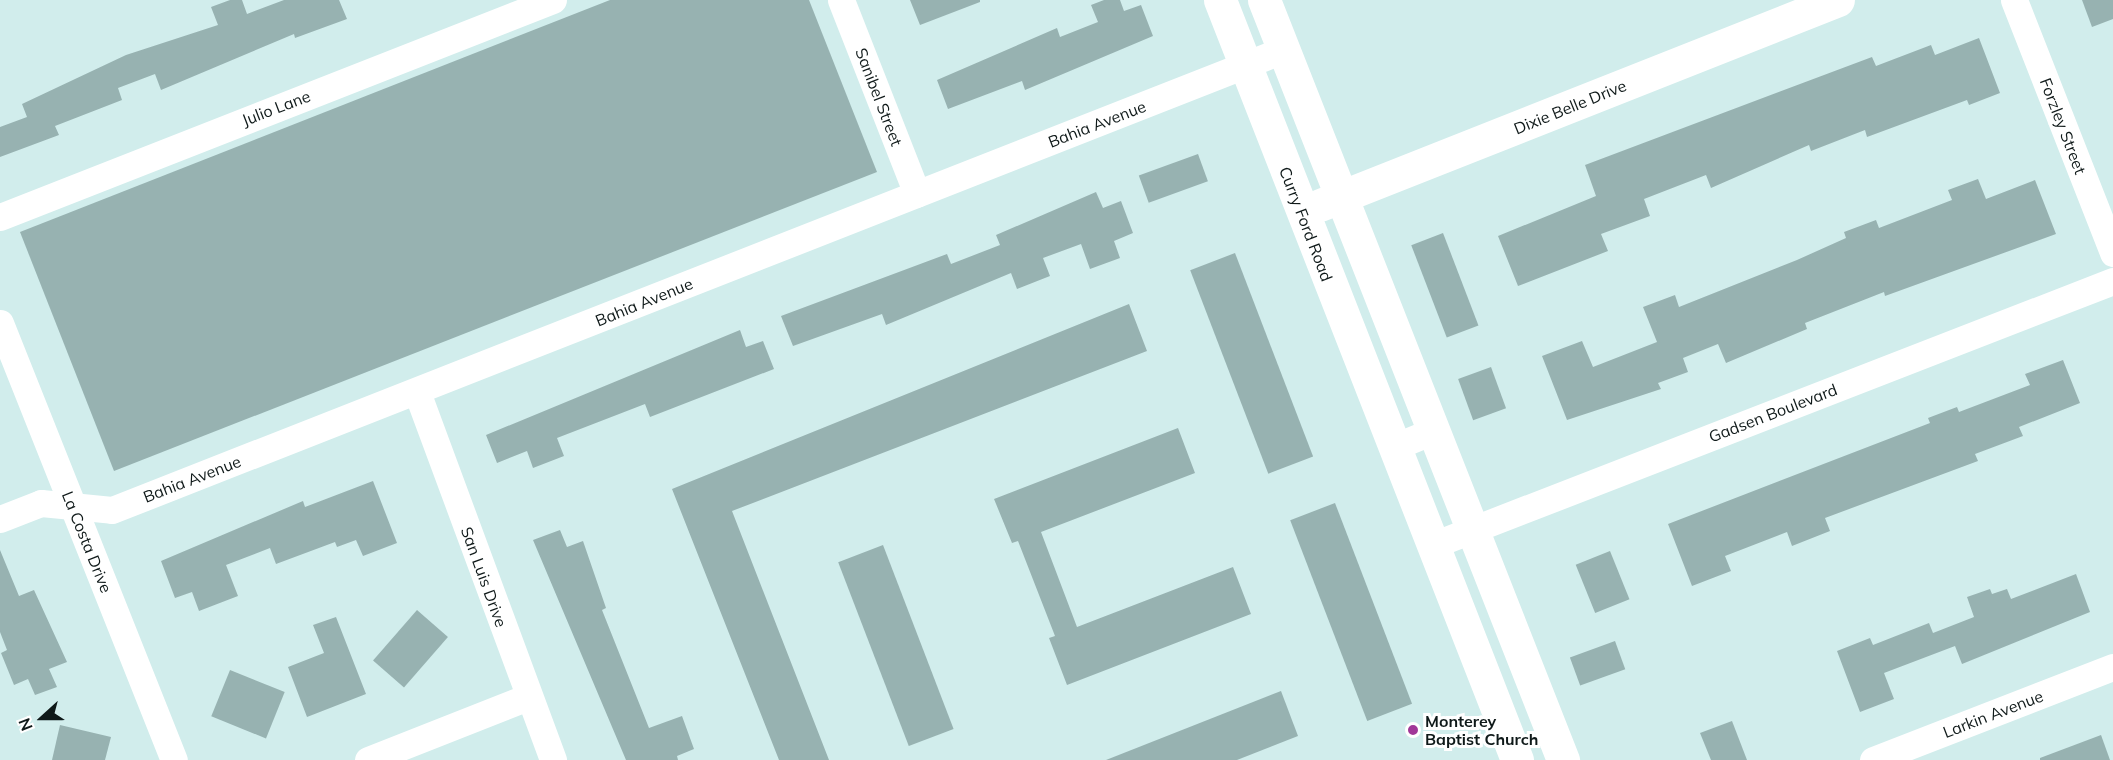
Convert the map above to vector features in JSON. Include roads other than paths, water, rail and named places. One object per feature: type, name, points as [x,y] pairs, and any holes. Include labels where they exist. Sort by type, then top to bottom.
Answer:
[{"type":"main road","name":"Curry Ford Road","points":[[1220,0],[1517,760]]},
{"type":"main road","points":[[1264,0],[1563,760]]},
{"type":"main road","name":"Dixie Belle Drive","points":[[1302,212],[1838,0]]},
{"type":"street","name":"Julio Lane","points":[[0,217],[553,0]]},
{"type":"street","name":"Sanibel Street","points":[[841,0],[917,194]]},
{"type":"street","name":"Forzley Street","points":[[2014,0],[2113,253]]},
{"type":"street","name":"Bahia Avenue","points":[[0,519],[41,503],[112,510],[1246,67],[1283,50]]},
{"type":"street","name":"Gadsen Boulevard","points":[[1432,545],[2113,280]]},
{"type":"street","name":"La Costa Drive","points":[[0,323],[174,760]]},
{"type":"street","name":"San Luis Drive","points":[[417,392],[553,760]]},
{"type":"street","points":[[1394,447],[1433,431]]},
{"type":"street","name":"Larkin Avenue","points":[[1873,760],[2113,667]]},
{"type":"street","points":[[368,760],[528,697]]},
{"type":"place","name":"Monterey Baptist Church","points":[[1413,730]]}]
